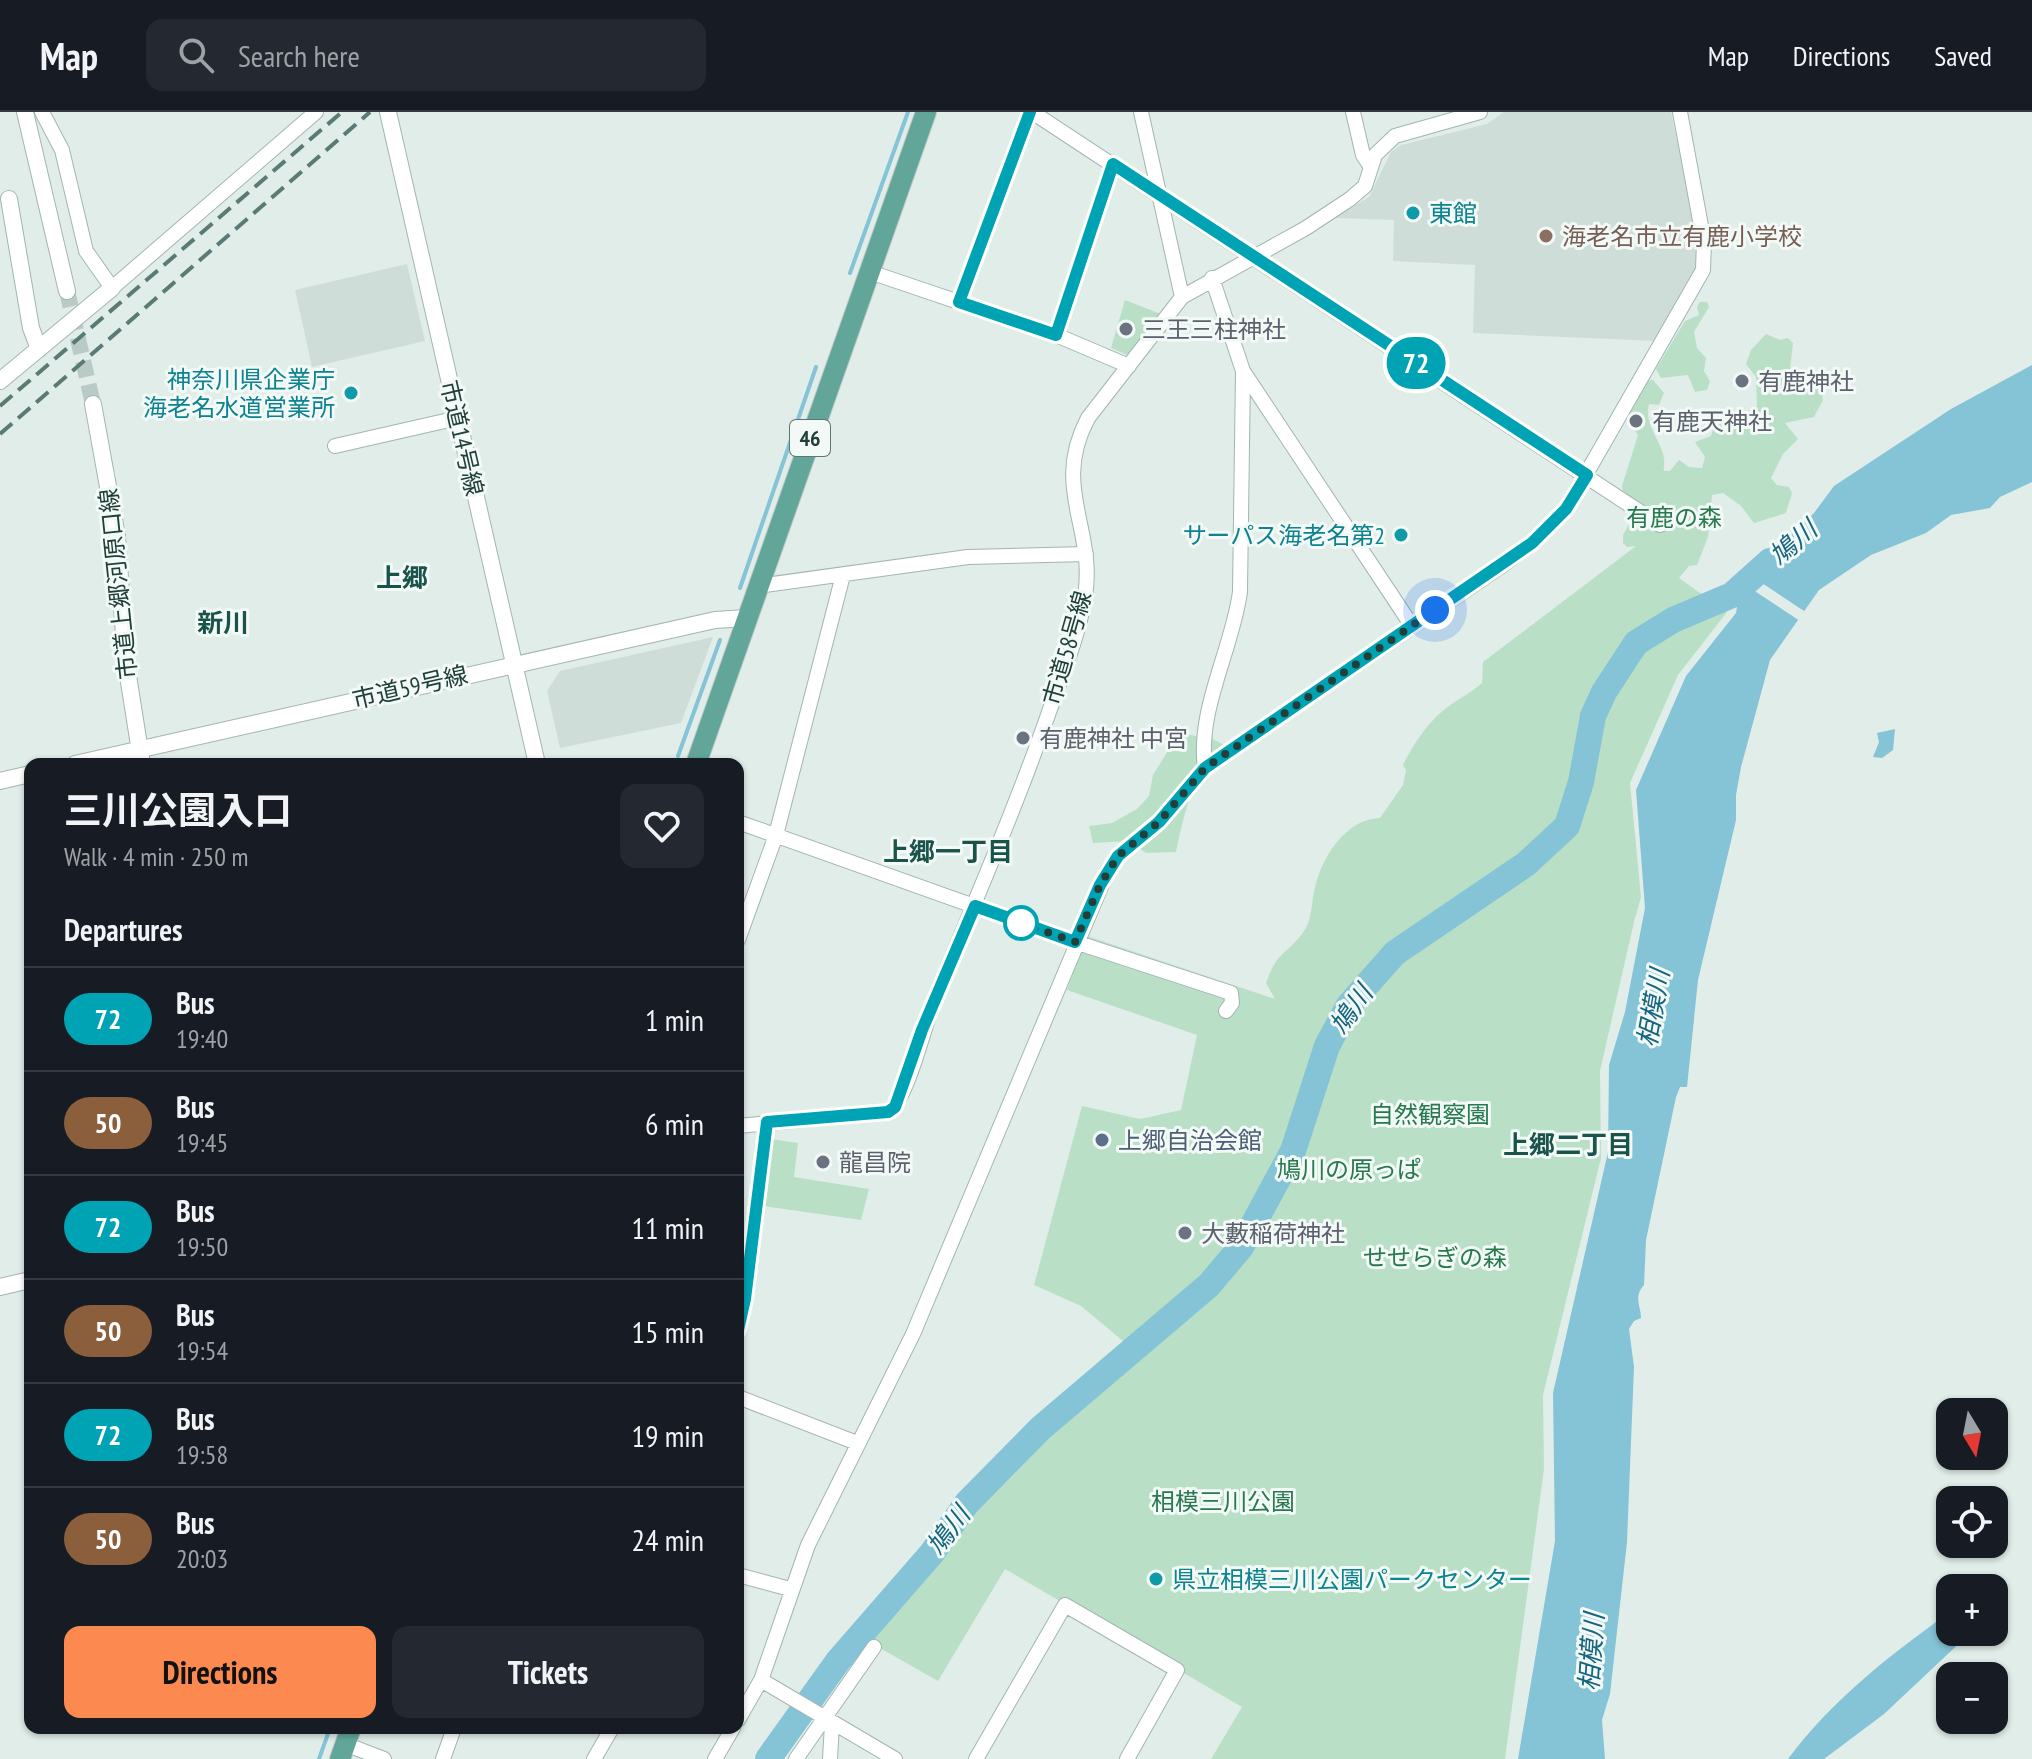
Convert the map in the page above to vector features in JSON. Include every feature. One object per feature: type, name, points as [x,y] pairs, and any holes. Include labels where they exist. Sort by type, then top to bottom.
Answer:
[{"type":"main road","name":"46","points":[[698,758],[926,112]]},
{"type":"street","points":[[25,112],[67,291]]},
{"type":"street","points":[[42,112],[62,150],[86,251],[112,288]]},
{"type":"street","points":[[0,381],[316,112]]},
{"type":"street","name":"市道14号線","points":[[388,112],[536,758]]},
{"type":"street","points":[[959,302],[1031,112],[1660,525]]},
{"type":"street","points":[[1141,112],[1182,297]]},
{"type":"street","points":[[1353,112],[1363,155],[1371,167]]},
{"type":"street","name":"市道58号線","points":[[767,1122],[888,1112],[895,1107],[922,1030],[1018,801],[1077,627],[1085,596],[1086,554],[1073,493],[1073,457],[1088,418],[1182,297],[1306,228],[1360,191],[1383,145],[1395,136],[1480,112]]},
{"type":"street","points":[[744,1710],[761,1680],[790,1589],[857,1443],[913,1334],[1100,885],[1118,856],[1159,822],[1205,768],[1532,543],[1566,509],[1703,270],[1704,242],[1680,112]]},
{"type":"street","points":[[1056,335],[1113,164]]},
{"type":"street","points":[[5,200],[31,328],[39,349]]},
{"type":"street","points":[[870,272],[1056,335],[1129,366]]},
{"type":"street","points":[[1212,278],[1243,371],[1412,626]]},
{"type":"street","points":[[1205,768],[1201,743],[1236,619],[1240,592],[1243,371]]},
{"type":"street","name":"市道上郷河原口線","points":[[93,404],[117,536],[126,663],[140,757]]},
{"type":"street","points":[[335,446],[458,418]]},
{"type":"street","points":[[758,586],[968,557],[1086,554]]},
{"type":"street","points":[[744,923],[776,835],[843,575]]},
{"type":"street","name":"市道59号線","points":[[140,757],[514,663],[715,620],[747,618]]},
{"type":"street","points":[[0,781],[24,775]]},
{"type":"street","points":[[744,824],[1075,942],[1231,993],[1232,1003],[1226,1011]]},
{"type":"street","points":[[744,1125],[767,1122],[744,1303]]},
{"type":"street","points":[[0,1287],[24,1281]]},
{"type":"street","points":[[744,1399],[857,1443]]},
{"type":"street","points":[[744,1577],[790,1589]]},
{"type":"street","points":[[976,1759],[1065,1605],[1177,1670],[1127,1759]]},
{"type":"street","points":[[830,1759],[828,1712],[874,1647]]},
{"type":"street","points":[[761,1680],[895,1759]]},
{"type":"street","points":[[796,1759],[826,1720]]},
{"type":"street","points":[[443,1759],[452,1734]]},
{"type":"street","points":[[594,1759],[609,1734]]},
{"type":"street","points":[[715,1759],[730,1734]]},
{"type":"street","points":[[345,1744],[384,1759]]},
{"type":"shaded area","name":"海老名市立有鹿小学校","points":[[1504,112],[1671,112],[1701,252],[1698,267],[1655,341],[1473,333],[1475,265],[1393,261],[1394,220],[1334,218],[1369,197],[1391,152],[1401,145],[1487,124]]},
{"type":"shaded area","points":[[407,264],[425,341],[312,367],[295,290]]},
{"type":"shaded area","points":[[713,637],[681,723],[560,748],[547,691],[560,671]]},
{"type":"green space","points":[[1125,300],[1161,314],[1132,357],[1111,348]]},
{"type":"green space","points":[[1700,302],[1707,302],[1709,307],[1694,332],[1697,348],[1706,358],[1704,371],[1710,381],[1707,390],[1695,392],[1688,375],[1661,378],[1656,369],[1685,321],[1699,315],[1697,307]]},
{"type":"green space","points":[[1766,334],[1780,340],[1788,338],[1793,343],[1789,379],[1821,390],[1823,400],[1814,417],[1785,423],[1798,439],[1783,454],[1771,478],[1777,485],[1789,487],[1792,493],[1786,513],[1754,523],[1741,506],[1723,493],[1712,495],[1708,537],[1697,565],[1689,566],[1679,578],[1727,612],[1678,675],[1630,783],[1641,897],[1600,1071],[1601,1158],[1543,1395],[1544,1469],[1505,1759],[1211,1759],[1242,1707],[1005,1569],[938,1681],[871,1643],[978,1505],[1046,1432],[1135,1351],[1081,1306],[1034,1285],[1082,1106],[1140,1119],[1181,1110],[1197,1035],[1067,990],[1087,936],[1275,999],[1266,983],[1270,972],[1305,929],[1317,879],[1328,854],[1356,825],[1380,818],[1403,785],[1406,770],[1403,765],[1426,728],[1445,709],[1482,683],[1483,662],[1636,546],[1627,547],[1623,543],[1623,535],[1640,505],[1623,493],[1622,486],[1638,435],[1625,415],[1646,381],[1653,380],[1664,393],[1659,405],[1649,404],[1648,411],[1663,453],[1664,471],[1670,471],[1679,460],[1689,467],[1702,468],[1705,457],[1695,442],[1711,436],[1714,425],[1745,418],[1748,411],[1757,406],[1756,377],[1746,364],[1751,350]]},
{"type":"green space","points":[[1179,733],[1196,736],[1203,747],[1207,736],[1224,745],[1213,754],[1197,779],[1176,852],[1146,853],[1128,841],[1093,843],[1089,826],[1112,823],[1137,809],[1149,796],[1153,775]]},
{"type":"green space","points":[[770,1139],[798,1143],[794,1177],[869,1189],[861,1220],[763,1206]]},
{"type":"water","name":"相模川","points":[[2032,365],[2032,482],[2000,497],[1990,508],[1951,515],[1926,533],[1871,555],[1819,590],[1770,660],[1741,767],[1736,820],[1698,980],[1687,1087],[1680,1087],[1676,1097],[1646,1240],[1644,1285],[1638,1298],[1641,1318],[1634,1321],[1629,1329],[1634,1367],[1627,1542],[1610,1694],[1602,1720],[1605,1759],[1518,1759],[1555,1541],[1553,1393],[1608,1152],[1609,1065],[1625,1012],[1645,908],[1636,790],[1686,676],[1736,613],[1739,595],[1752,571],[1814,513],[1834,486],[1951,409]]},
{"type":"water","points":[[1895,729],[1893,750],[1882,758],[1873,757],[1879,742],[1877,733]]},
{"type":"water","points":[[1936,1622],[1936,1646],[1956,1646],[1884,1714],[1824,1759],[1788,1759],[1843,1697]]},
{"type":"pier","points":[[1747,573],[1807,613],[1800,621],[1741,582]]},
{"type":"waterway","points":[[850,273],[908,112]]},
{"type":"waterway","points":[[740,588],[816,367]]},
{"type":"waterway","name":"鳩川","points":[[768,1759],[838,1661],[932,1553],[967,1503],[1041,1428],[1209,1285],[1241,1247],[1293,1151],[1327,1046],[1349,1005],[1395,953],[1526,864],[1567,826],[1581,782],[1593,716],[1604,692],[1636,643],[1673,620],[1732,595],[1770,561]]},
{"type":"waterway","points":[[678,756],[720,640]]},
{"type":"waterway","points":[[319,1759],[328,1734]]},
{"type":"tunnel","points":[[67,291],[93,404]]},
{"type":"railway","points":[[0,406],[342,112]]},
{"type":"railway","points":[[0,434],[370,112]]},
{"type":"bus line","name":"72","points":[[744,1304],[767,1122],[888,1112],[895,1107],[922,1030],[975,906],[1075,942],[1100,885],[1118,856],[1159,822],[1205,768],[1532,543],[1566,509],[1587,475],[1113,164],[1056,335],[959,302],[1030,112]]},
{"type":"place","name":"東館","points":[[1413,213]]},
{"type":"place","name":"海老名市立有鹿小学校","points":[[1546,236]]},
{"type":"place","name":"三王三柱神社","points":[[1126,329]]},
{"type":"place","name":"有鹿神社","points":[[1742,381]]},
{"type":"place","name":"神奈川県企業庁 海老名水道営業所","points":[[351,393]]},
{"type":"place","name":"有鹿天神社","points":[[1636,421]]},
{"type":"place","name":"サーパス海老名第2","points":[[1401,535]]},
{"type":"place","name":"有鹿神社 中宮","points":[[1023,738]]},
{"type":"place","name":"上郷自治会館","points":[[1102,1140]]},
{"type":"place","name":"龍昌院","points":[[823,1162]]},
{"type":"place","name":"大藪稲荷神社","points":[[1185,1233]]},
{"type":"place","name":"県立相模三川公園パークセンター","points":[[1156,1579]]},
{"type":"district","name":"上郷","points":[[402,577]]},
{"type":"district","name":"新川","points":[[223,622]]},
{"type":"district","name":"上郷一丁目","points":[[948,851]]},
{"type":"district","name":"上郷二丁目","points":[[1568,1144]]},
{"type":"route","points":[[1021,923],[1075,942],[1100,885],[1118,856],[1159,822],[1205,768],[1435,610]]},
{"type":"park label","name":"有鹿の森","points":[[1674,517]]},
{"type":"park label","name":"自然観察園","points":[[1430,1114]]},
{"type":"park label","name":"鳩川の原っぱ","points":[[1349,1169]]},
{"type":"park label","name":"せせらぎの森","points":[[1435,1257]]},
{"type":"park label","name":"相模三川公園","points":[[1223,1501]]}]
